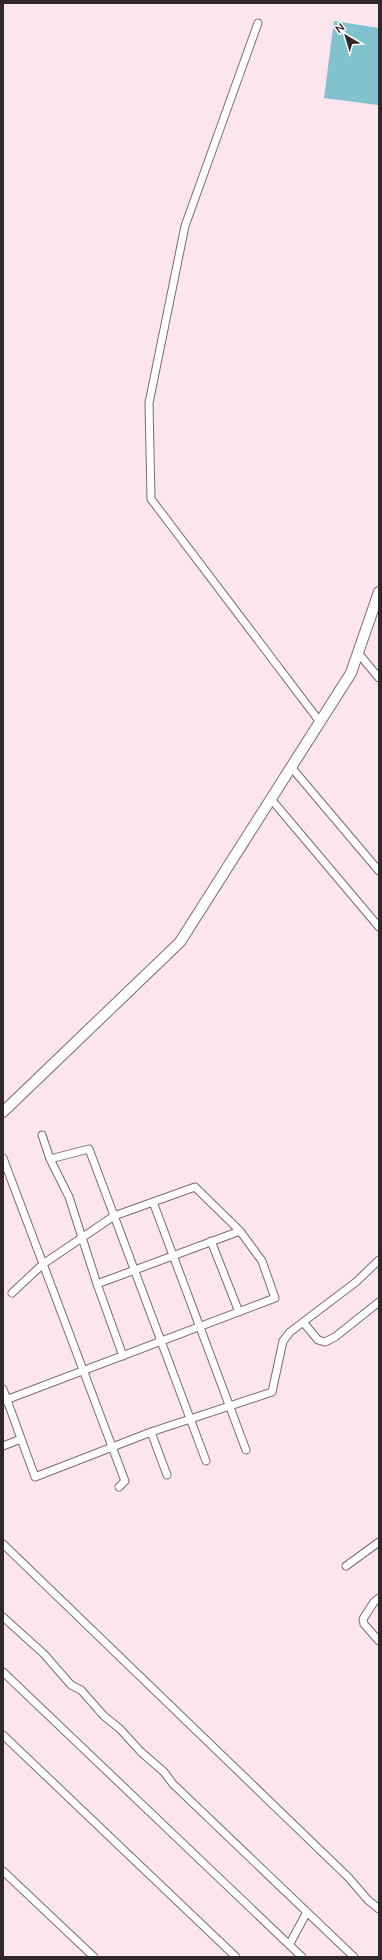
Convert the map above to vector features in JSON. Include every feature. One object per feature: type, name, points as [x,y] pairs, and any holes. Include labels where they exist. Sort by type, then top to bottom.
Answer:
[{"type":"main road","points":[[3,1112],[180,942],[351,673],[359,654],[379,592]]},
{"type":"street","points":[[258,23],[185,226],[149,403],[151,499],[320,722]]},
{"type":"street","points":[[359,654],[379,678]]},
{"type":"street","points":[[291,767],[379,871]]},
{"type":"street","points":[[271,799],[379,927]]},
{"type":"street","points":[[42,1135],[50,1159],[69,1197],[96,1284],[123,1356]]},
{"type":"street","points":[[50,1159],[89,1149],[206,1461]]},
{"type":"street","points":[[3,1158],[125,1481],[119,1487]]},
{"type":"street","points":[[5,1400],[275,1298],[262,1261],[240,1231],[195,1187],[114,1216],[43,1264],[12,1293]]},
{"type":"street","points":[[153,1202],[246,1450]]},
{"type":"street","points":[[96,1284],[240,1231]]},
{"type":"street","points":[[211,1241],[239,1312]]},
{"type":"street","points":[[3,1389],[5,1400],[35,1477],[151,1432],[272,1392],[283,1341],[290,1332],[356,1282],[379,1260]]},
{"type":"street","points":[[303,1322],[318,1340],[325,1342],[335,1337],[379,1302]]},
{"type":"street","points":[[151,1432],[167,1475]]},
{"type":"street","points":[[3,1446],[21,1439]]},
{"type":"street","points":[[346,1566],[379,1542]]},
{"type":"street","points":[[3,1544],[207,1740],[348,1877],[368,1900],[379,1909]]},
{"type":"street","points":[[379,1598],[366,1613],[363,1619],[364,1624],[379,1641]]},
{"type":"street","points":[[3,1617],[44,1654],[71,1685],[81,1690],[104,1716],[120,1729],[141,1752],[164,1772],[173,1784],[354,1957]]},
{"type":"street","points":[[3,1672],[302,1957]]},
{"type":"street","points":[[3,1735],[236,1957]]},
{"type":"street","points":[[3,1871],[94,1957]]},
{"type":"street","points":[[289,1944],[307,1912]]},
{"type":"water","points":[[334,21],[379,28],[378,105],[324,98]]}]
